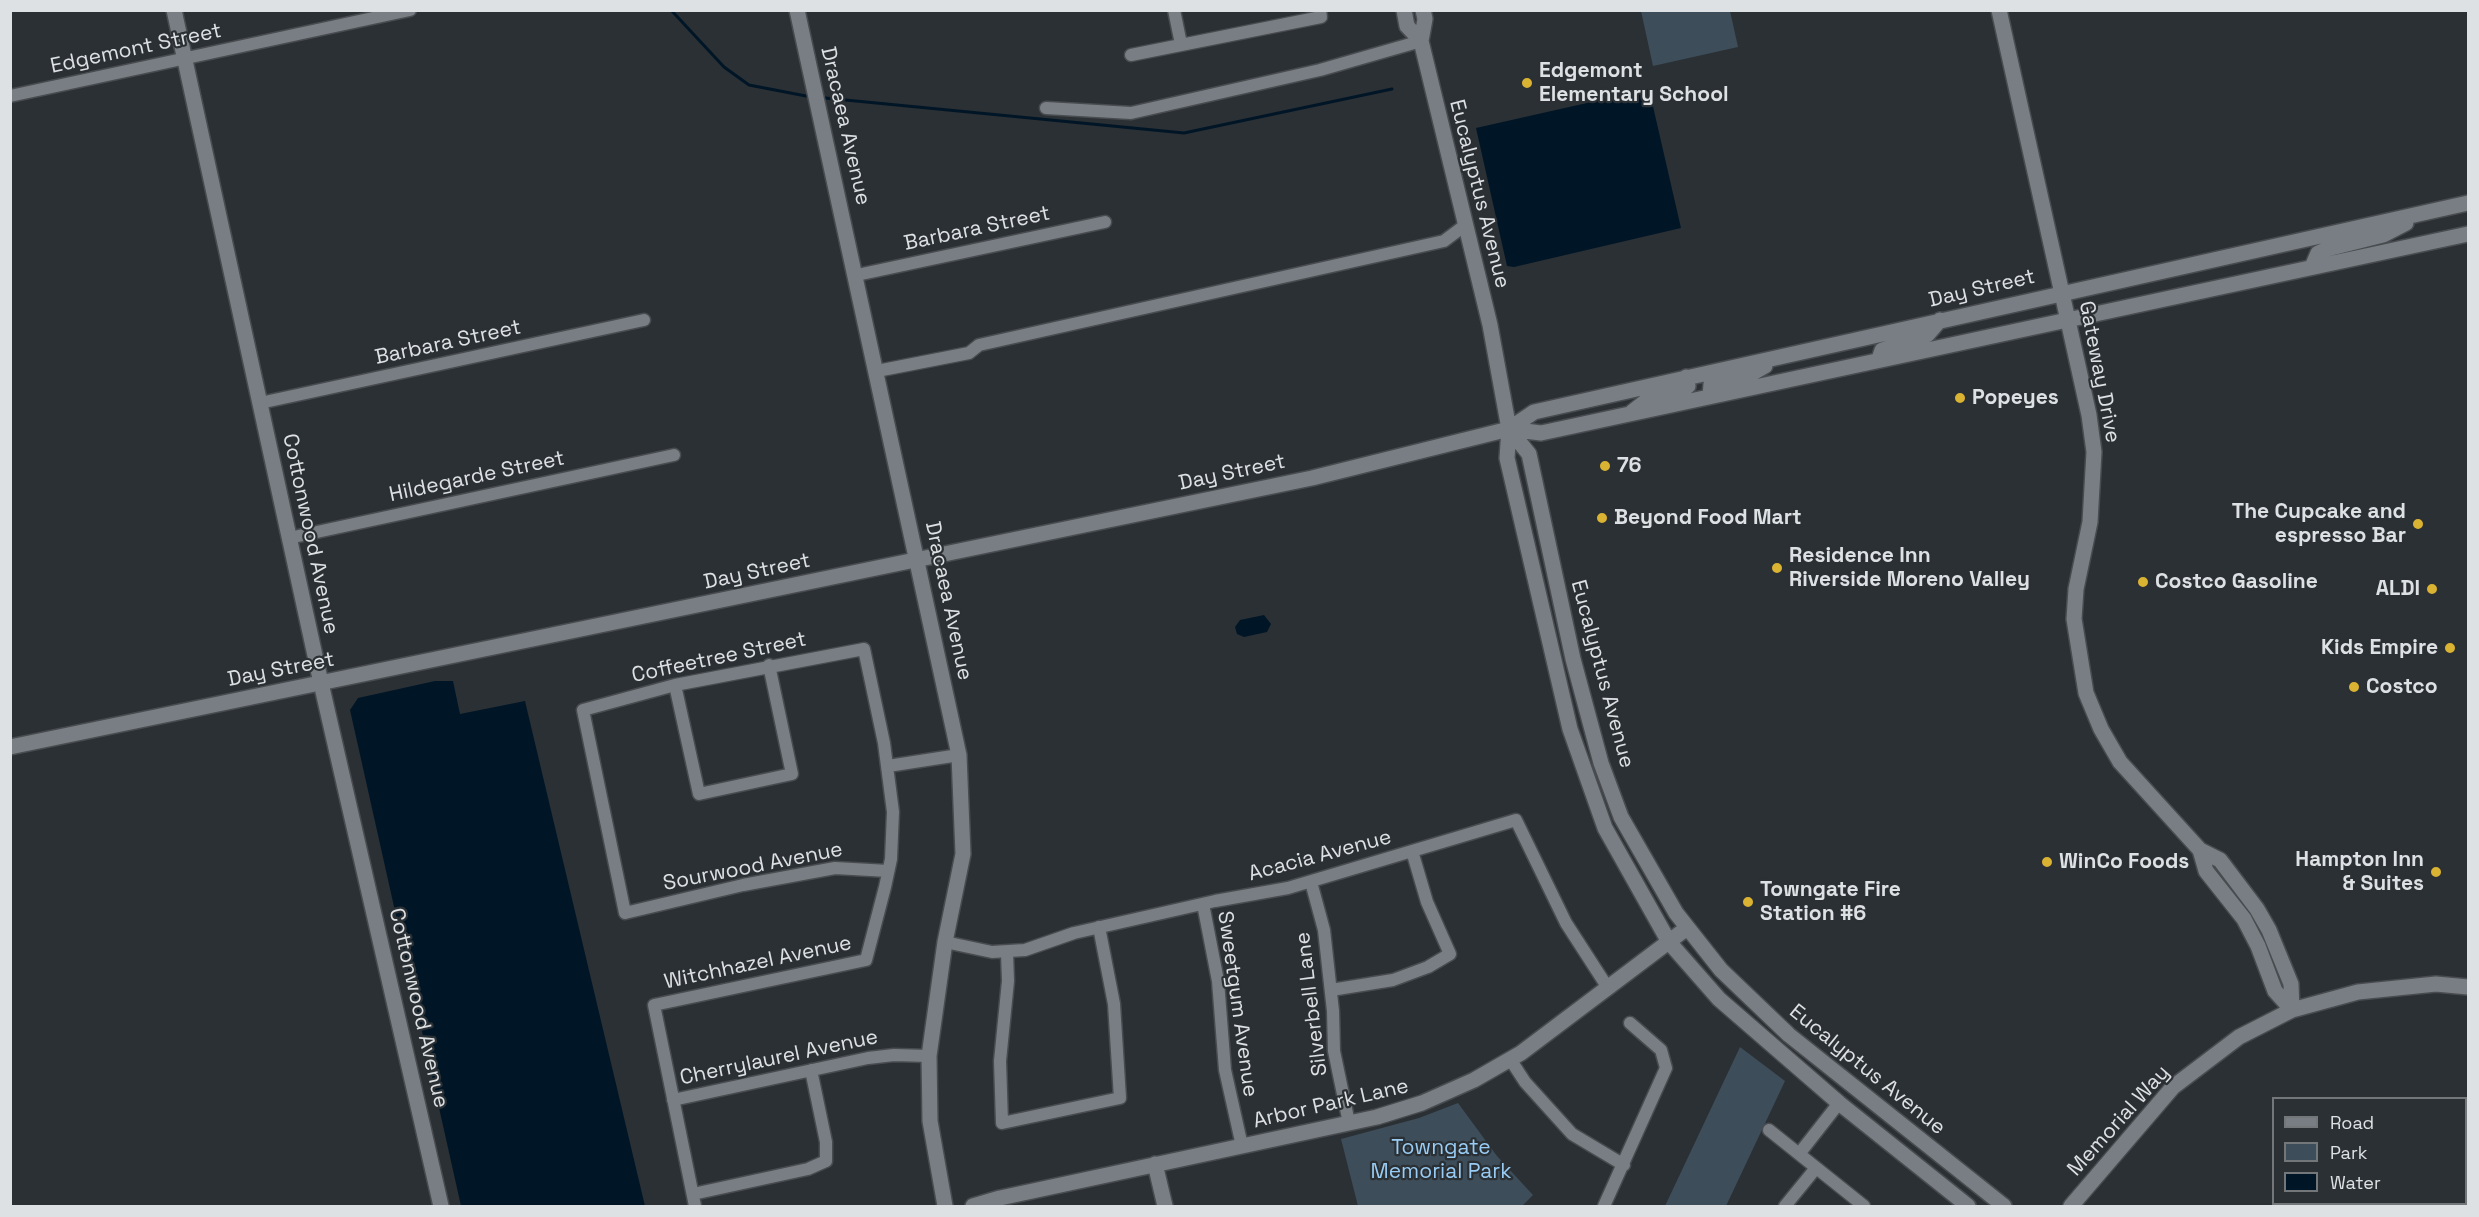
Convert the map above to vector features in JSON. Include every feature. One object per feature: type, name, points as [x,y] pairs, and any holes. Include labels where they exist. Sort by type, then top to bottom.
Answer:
[{"type":"main road","name":"Cottonwood Avenue","points":[[174,10],[321,683],[441,1206]]},
{"type":"main road","name":"Dracaea Avenue","points":[[797,10],[857,275],[959,755],[963,854],[945,942],[929,1056],[930,1121],[945,1206]]},
{"type":"main road","name":"Eucalyptus Avenue","points":[[1404,10],[1407,26],[1421,41]]},
{"type":"main road","name":"Eucalyptus Avenue","points":[[1423,10],[1425,19],[1421,41],[1464,226],[1490,325],[1509,429],[1507,458],[1548,642],[1576,750],[1605,828],[1669,942],[1719,999],[1839,1103],[1968,1206]]},
{"type":"main road","name":"Gateway Drive","points":[[1999,10],[2089,415],[2094,452],[2091,511],[2076,589],[2074,619],[2086,693],[2101,729],[2120,762],[2200,850],[2220,860],[2261,916],[2291,984],[2292,1010]]},
{"type":"main road","name":"Day Street","points":[[10,747],[1312,478],[1509,429],[1534,412],[2062,292],[2469,203]]},
{"type":"main road","points":[[2312,267],[2318,254],[2327,249],[2383,235],[2425,213]]},
{"type":"main road","name":"Day Street","points":[[1509,429],[1541,433],[2068,318],[2469,234]]},
{"type":"main road","points":[[1879,359],[1882,350],[1927,335],[1940,320]]},
{"type":"main road","points":[[1710,396],[1711,384],[1751,374],[1781,357]]},
{"type":"main road","points":[[1630,414],[1650,398],[1683,390],[1688,386],[1686,377]]},
{"type":"main road","name":"Eucalyptus Avenue","points":[[1509,429],[1529,454],[1565,623],[1593,738],[1622,817],[1687,928],[1734,985],[1789,1035],[2004,1206]]},
{"type":"main road","points":[[1523,527],[1541,565],[1553,615],[1565,623]]},
{"type":"main road","points":[[1548,642],[1564,662],[1575,710],[1581,724],[1593,738]]},
{"type":"main road","name":"Arbor Park Lane","points":[[973,1206],[1000,1198],[1349,1123],[1422,1103],[1474,1080],[1510,1059],[1687,928]]},
{"type":"main road","name":"Memorial Way","points":[[2071,1206],[2173,1088],[2239,1037],[2292,1010],[2358,992],[2436,984],[2469,987]]},
{"type":"main road","points":[[1766,1041],[1781,1044],[1840,1088],[1857,1091]]},
{"type":"main road","points":[[1839,1103],[1854,1100],[1890,1127],[1898,1123]]},
{"type":"main road","points":[[1155,1164],[1165,1206]]},
{"type":"street","name":"Edgemont Street","points":[[10,96],[410,10]]},
{"type":"street","points":[[1174,10],[1181,45]]},
{"type":"street","points":[[1131,55],[1321,17],[1320,10]]},
{"type":"street","points":[[1046,108],[1131,113],[1320,70],[1421,41]]},
{"type":"street","name":"Barbara Street","points":[[857,275],[1105,222]]},
{"type":"street","points":[[877,371],[969,353],[980,345],[1444,241],[1464,226]]},
{"type":"street","name":"Barbara Street","points":[[260,403],[644,320]]},
{"type":"street","name":"Hildegarde Street","points":[[289,538],[674,455]]},
{"type":"street","name":"Coffeetree Street","points":[[625,913],[583,710],[675,685],[769,665],[864,649]]},
{"type":"street","name":"Witchhazel Avenue","points":[[694,1200],[654,1005],[866,960],[888,871],[892,812],[888,766],[864,649]]},
{"type":"street","points":[[675,685],[699,794],[780,777],[792,774],[769,665]]},
{"type":"street","points":[[888,766],[959,755]]},
{"type":"street","name":"Acacia Avenue","points":[[945,942],[1007,953],[1099,927],[1203,904],[1272,893],[1516,820],[1566,923],[1608,988]]},
{"type":"street","points":[[1331,990],[1393,980],[1428,967],[1450,954],[1427,902],[1412,851]]},
{"type":"street","name":"Sourwood Avenue","points":[[625,913],[743,885],[835,868],[888,871]]},
{"type":"street","name":"Silverbell Lane","points":[[1311,882],[1324,930],[1331,990],[1334,1051],[1349,1123]]},
{"type":"street","name":"Sweetgum Avenue","points":[[1203,904],[1218,981],[1225,1070],[1242,1146]]},
{"type":"street","points":[[1007,953],[1008,981],[1000,1061],[1002,1123],[1120,1098],[1114,1004],[1099,927]]},
{"type":"street","points":[[1604,1206],[1666,1068],[1661,1050],[1630,1023]]},
{"type":"street","name":"Cherrylaurel Avenue","points":[[673,1100],[882,1056],[929,1056]]},
{"type":"street","points":[[1510,1059],[1525,1082],[1572,1134],[1624,1165]]},
{"type":"street","points":[[694,1200],[808,1169],[826,1161],[826,1142],[811,1070]]},
{"type":"street","points":[[1799,1154],[1839,1103]]},
{"type":"street","points":[[1768,1130],[1864,1206]]},
{"type":"street","points":[[1785,1206],[1816,1168]]},
{"type":"green space","points":[[1641,11],[1730,11],[1738,47],[1653,66]]},
{"type":"green space","points":[[1740,1047],[1785,1081],[1726,1206],[1665,1206]]},
{"type":"green space","name":"Towngate Memorial Park","points":[[1458,1103],[1497,1156],[1533,1195],[1522,1206],[1358,1206],[1341,1139],[1419,1118]]},
{"type":"water","points":[[1649,89],[1681,228],[1514,267],[1507,266],[1476,128]]},
{"type":"water","points":[[1264,615],[1271,624],[1267,632],[1244,637],[1237,634],[1235,627],[1240,620]]},
{"type":"water","points":[[435,681],[453,681],[460,714],[525,701],[645,1206],[461,1206],[350,710],[358,698]]},
{"type":"waterway","points":[[671,10],[724,67],[749,85],[806,96]]},
{"type":"waterway","points":[[825,98],[1184,133],[1392,89]]},
{"type":"place","name":"Edgemont Elementary School","points":[[1527,83]]},
{"type":"place","name":"Popeyes","points":[[1960,398]]},
{"type":"place","name":"76","points":[[1605,466]]},
{"type":"place","name":"Beyond Food Mart","points":[[1602,518]]},
{"type":"place","name":"The Cupcake and espresso Bar","points":[[2418,524]]},
{"type":"place","name":"Residence Inn Riverside Moreno Valley","points":[[1777,568]]},
{"type":"place","name":"Costco Gasoline","points":[[2143,582]]},
{"type":"place","name":"ALDI","points":[[2432,589]]},
{"type":"place","name":"Kids Empire","points":[[2450,648]]},
{"type":"place","name":"Costco","points":[[2354,687]]},
{"type":"place","name":"WinCo Foods","points":[[2047,862]]},
{"type":"place","name":"Hampton Inn & Suites","points":[[2436,872]]},
{"type":"place","name":"Towngate Fire Station #6","points":[[1748,902]]}]
